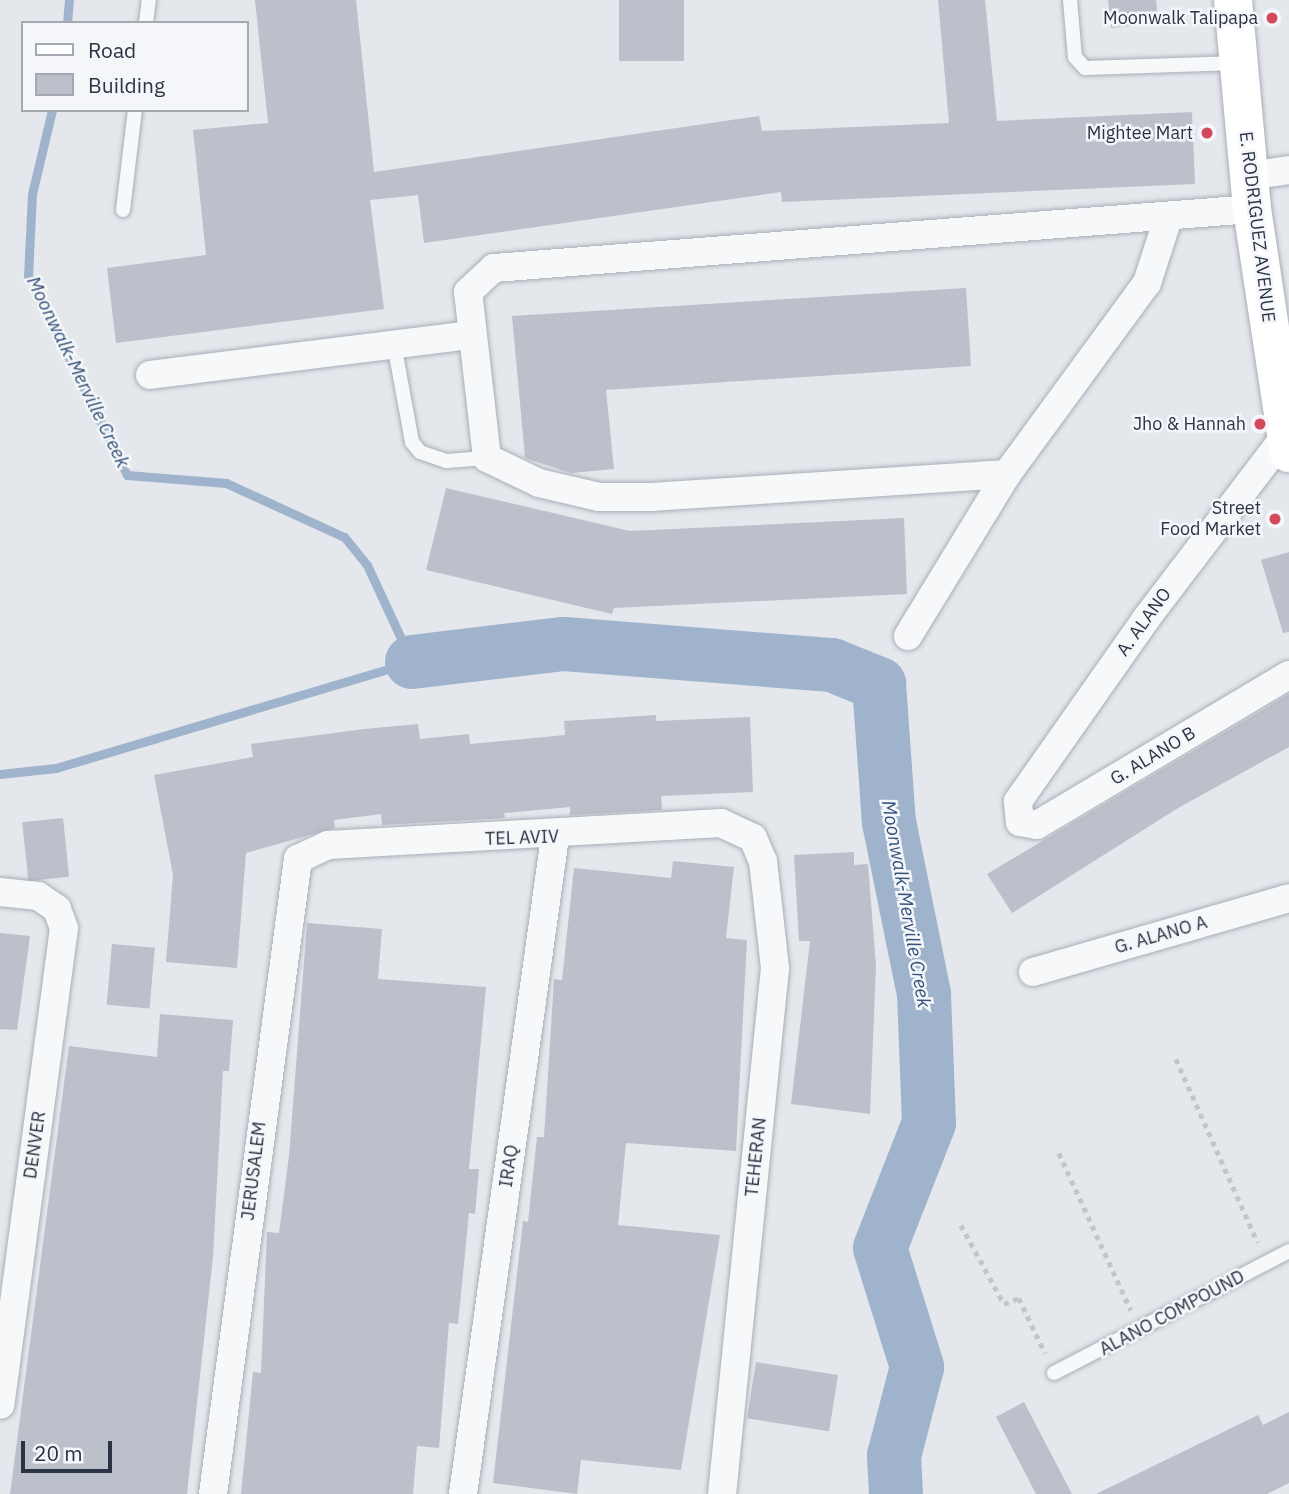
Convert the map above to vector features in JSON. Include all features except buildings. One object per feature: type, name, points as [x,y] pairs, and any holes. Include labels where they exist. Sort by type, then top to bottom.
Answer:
[{"type":"main road","name":"E. RODRIGUEZ AVENUE","points":[[1233,0],[1250,193],[1283,365],[1287,434]]},
{"type":"street","points":[[1007,474],[599,497],[539,483],[487,458],[468,292],[494,268],[1168,218],[1250,193],[1289,170]]},
{"type":"street","points":[[908,636],[1007,474],[1147,283],[1168,218]]},
{"type":"street","points":[[150,375],[472,334]]},
{"type":"street","name":"A. ALANO","points":[[1018,817],[1018,802],[1146,618],[1287,434]]},
{"type":"street","name":"G. ALANO B","points":[[1018,817],[1024,826],[1037,825],[1289,675]]},
{"type":"street","name":"TEL AVIV","points":[[306,852],[328,845],[555,837],[721,823],[740,828]]},
{"type":"street","name":"TEHERAN","points":[[722,1494],[775,968],[763,861],[740,828]]},
{"type":"street","name":"IRAQ","points":[[463,1494],[555,837]]},
{"type":"street","name":"JERUSALEM","points":[[213,1494],[293,870],[306,852]]},
{"type":"street","name":"DENVER","points":[[0,892],[38,896],[57,909],[64,928],[0,1405]]},
{"type":"street","name":"G. ALANO A","points":[[1033,972],[1289,898]]},
{"type":"street","points":[[715,1494],[722,1494]]},
{"type":"lane","points":[[146,21],[149,0]]},
{"type":"lane","points":[[1062,0],[1068,59],[1075,57],[1097,70],[1238,63]]},
{"type":"lane","points":[[1070,0],[1075,57]]},
{"type":"lane","points":[[123,210],[135,112]]},
{"type":"lane","points":[[394,344],[412,442],[420,452],[446,461],[487,458]]},
{"type":"lane","name":"ALANO COMPOUND","points":[[1054,1373],[1289,1251]]},
{"type":"path","points":[[1176,1059],[1266,1263]]},
{"type":"path","points":[[1059,1153],[1140,1330]]},
{"type":"path","points":[[961,1225],[1004,1304],[1019,1298],[1054,1373]]},
{"type":"waterway","name":"Moonwalk-Merville Creek","points":[[67,21],[69,0]]},
{"type":"waterway","name":"Moonwalk-Merville Creek","points":[[0,774],[56,768],[412,662],[367,565],[344,537],[226,483],[127,475],[28,276],[32,194],[52,112]]},
{"type":"waterway","name":"Moonwalk-Merville Creek","points":[[412,662],[564,644],[832,665],[879,684],[889,822],[924,994],[929,1123],[880,1248],[917,1367],[894,1456],[896,1494]]},
{"type":"place","name":"Moonwalk Talipapa","points":[[1272,18]]},
{"type":"place","name":"Mightee Mart","points":[[1207,133]]},
{"type":"place","name":"Jho & Hannah","points":[[1260,424]]},
{"type":"place","name":"Street Food Market","points":[[1275,519]]}]
